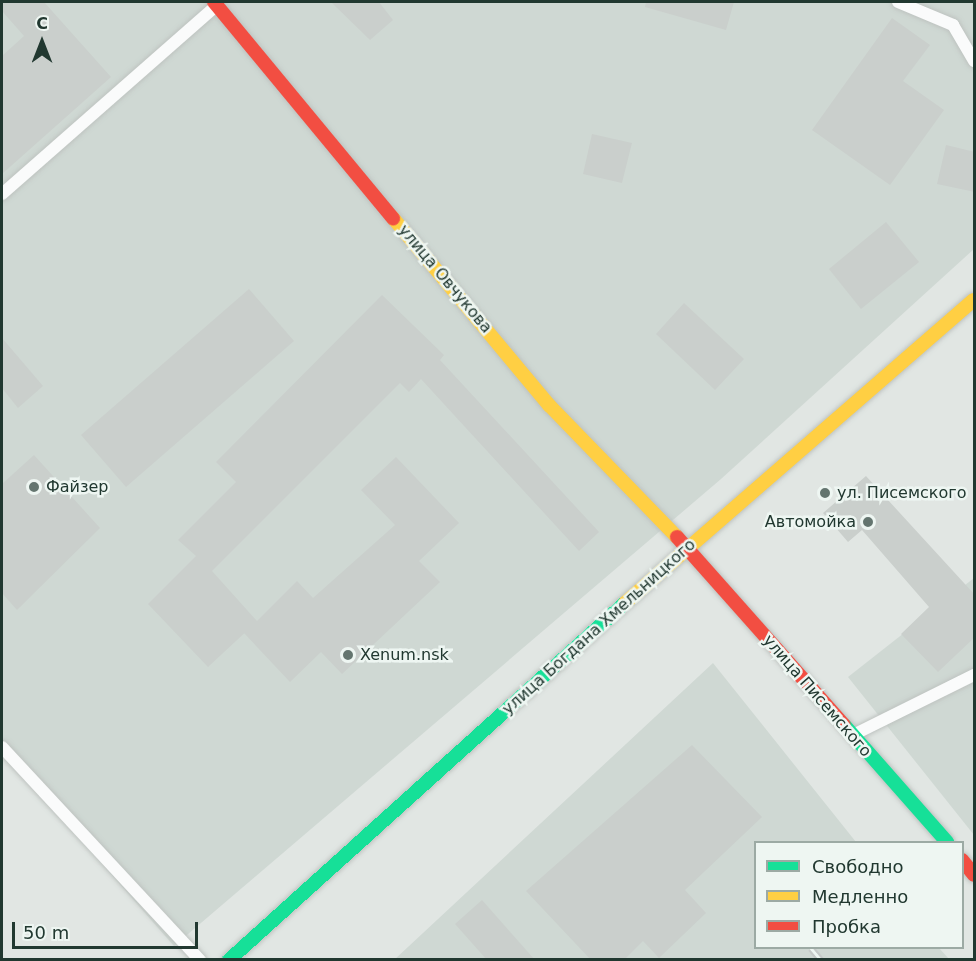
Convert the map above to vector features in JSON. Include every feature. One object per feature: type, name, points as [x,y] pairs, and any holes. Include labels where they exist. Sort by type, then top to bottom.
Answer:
[{"type":"main road","name":"улица Овчукова","points":[[217,3],[549,405],[687,547]]},
{"type":"main road","name":"улица Богдана Хмельницкого","points":[[229,960],[687,547],[975,300]]},
{"type":"main road","name":"улица Писемского","points":[[687,547],[945,841]]},
{"type":"main road","points":[[964,861],[975,874]]},
{"type":"lane","points":[[898,2],[953,26],[975,62]]},
{"type":"lane","points":[[2,194],[217,3]]},
{"type":"lane","points":[[851,736],[975,675]]},
{"type":"lane","points":[[2,747],[200,960]]},
{"type":"shaded area","points":[[2,2],[974,2],[974,249],[721,479],[174,946],[2,750]]},
{"type":"shaded area","points":[[974,578],[974,835],[848,677]]},
{"type":"shaded area","points":[[713,663],[855,841],[754,841],[754,949],[940,949],[949,959],[394,960]]},
{"type":"building","points":[[2,2],[44,2],[111,77],[2,174],[2,56],[24,36],[2,11]]},
{"type":"building","points":[[331,2],[379,2],[393,20],[370,40]]},
{"type":"building","points":[[646,2],[734,2],[726,30],[645,7]]},
{"type":"building","points":[[892,18],[930,45],[903,81],[944,110],[890,185],[812,130]]},
{"type":"building","points":[[592,134],[632,143],[622,183],[583,174]]},
{"type":"building","points":[[946,145],[975,152],[975,192],[937,184]]},
{"type":"building","points":[[886,222],[919,262],[861,309],[829,269]]},
{"type":"building","points":[[249,289],[294,341],[126,487],[81,435]]},
{"type":"building","points":[[382,295],[444,355],[440,360],[599,532],[579,551],[421,379],[409,392],[400,383],[212,571],[257,621],[297,581],[313,598],[395,525],[361,490],[396,457],[459,523],[419,561],[440,582],[342,674],[321,652],[290,682],[244,633],[208,667],[148,604],[196,556],[178,540],[236,482],[216,462]]},
{"type":"building","points":[[684,303],[744,359],[715,390],[656,334]]},
{"type":"building","points":[[2,338],[43,386],[18,408],[2,388]]},
{"type":"building","points":[[34,455],[100,528],[17,610],[2,593],[2,484]]},
{"type":"building","points":[[866,476],[975,595],[975,637],[938,672],[901,634],[929,607],[862,530],[848,542],[823,513]]},
{"type":"building","points":[[692,745],[762,817],[685,890],[706,913],[659,958],[643,941],[624,960],[591,960],[526,891]]},
{"type":"building","points":[[482,900],[535,960],[487,960],[455,924]]},
{"type":"railway","points":[[812,949],[821,960]]},
{"type":"traffic: fast","points":[[229,960],[625,603]]},
{"type":"traffic: fast","points":[[844,725],[946,841]]},
{"type":"traffic: slow","points":[[393,218],[549,405],[677,537]]},
{"type":"traffic: slow","points":[[625,603],[974,300]]},
{"type":"traffic: jam","points":[[214,2],[393,218]]},
{"type":"traffic: jam","points":[[677,537],[844,725]]},
{"type":"traffic: jam","points":[[964,862],[974,875]]},
{"type":"place","name":"Файзер","points":[[34,487]]},
{"type":"place","name":"ул. Писемского","points":[[825,493]]},
{"type":"place","name":"Автомойка","points":[[868,522]]},
{"type":"place","name":"Xenum.nsk","points":[[348,655]]}]
